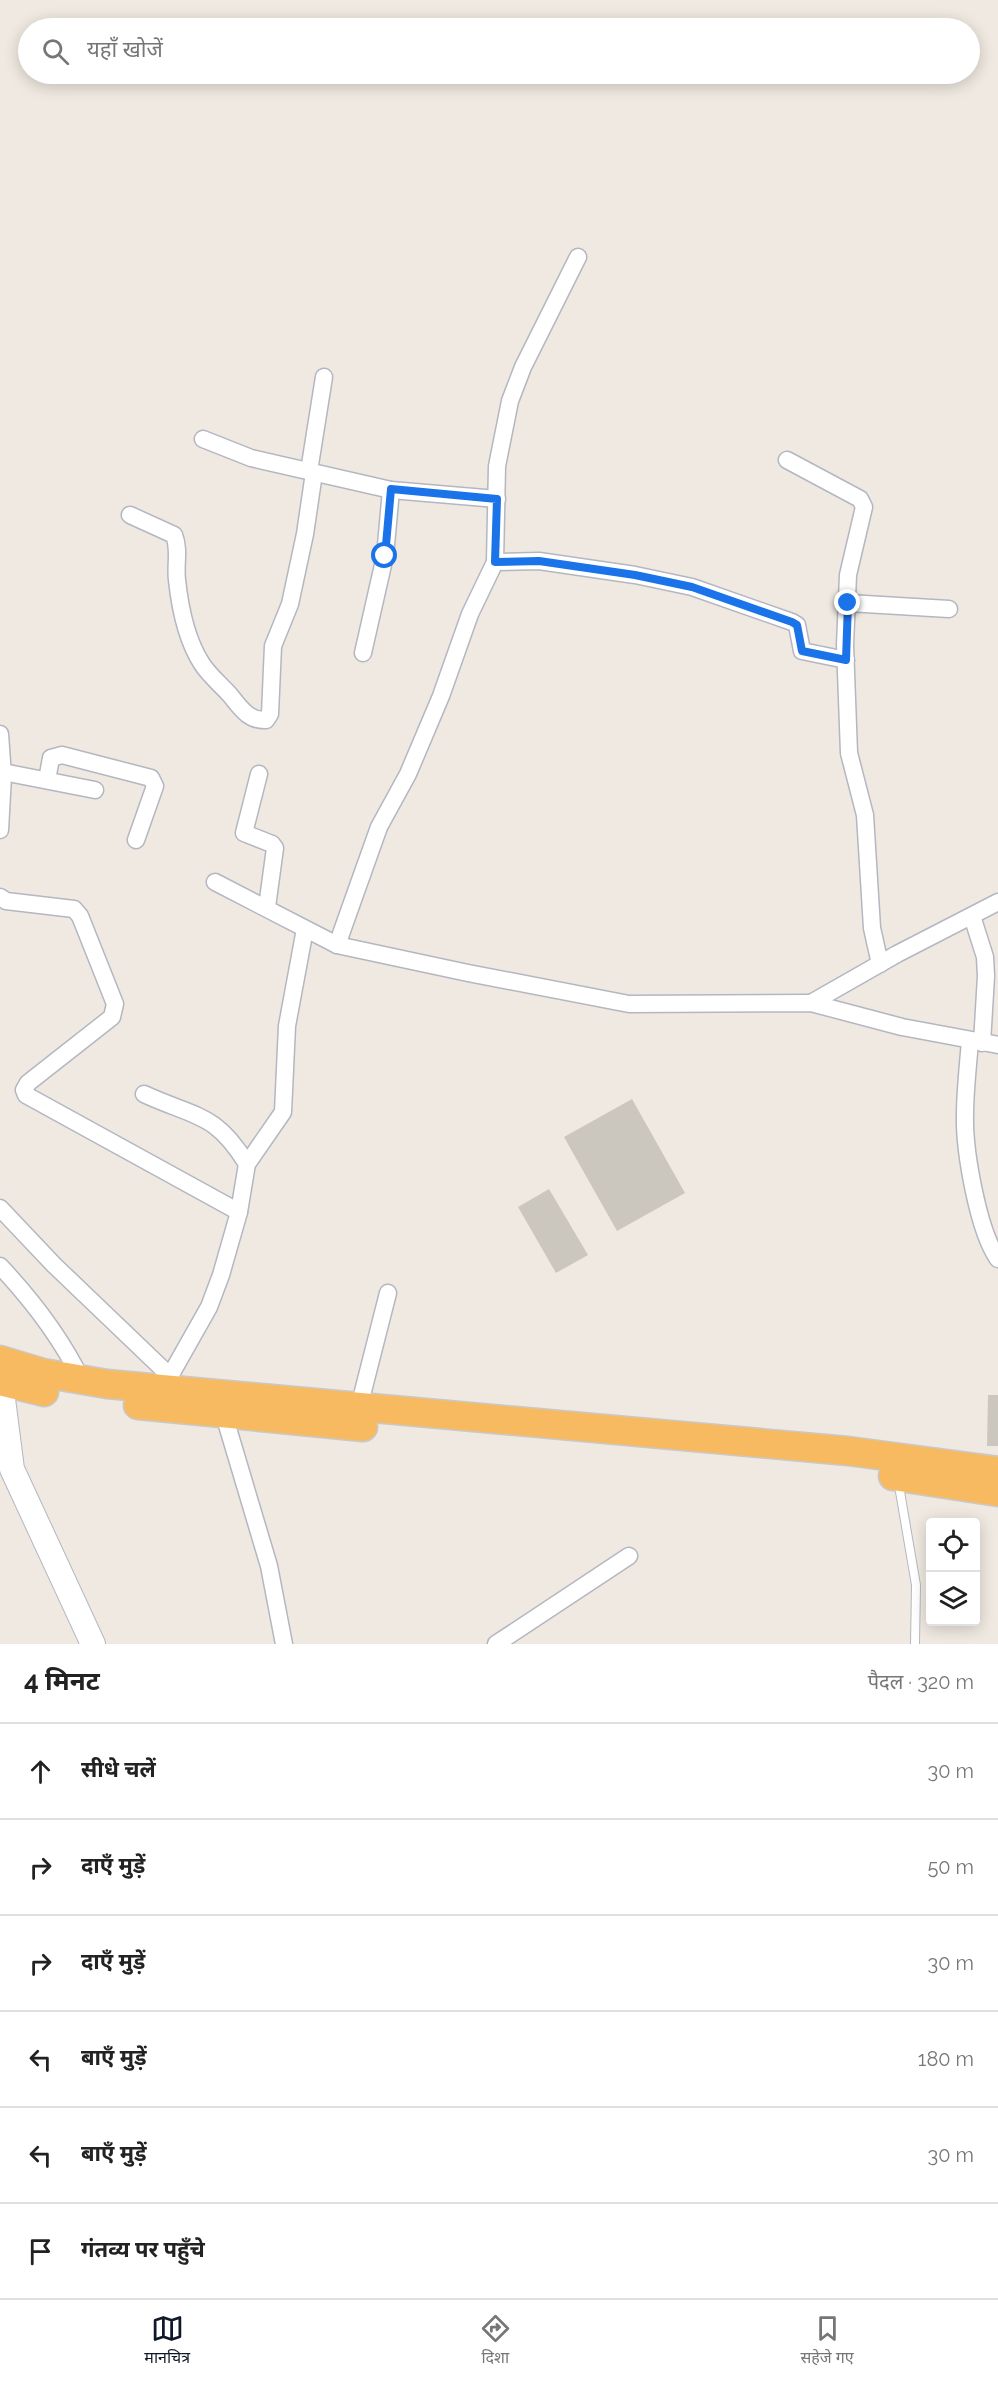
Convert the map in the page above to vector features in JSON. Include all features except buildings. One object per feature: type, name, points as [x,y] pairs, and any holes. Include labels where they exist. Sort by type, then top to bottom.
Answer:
[{"type":"highway","points":[[0,1375],[43,1373],[107,1384],[167,1382],[359,1407],[848,1451],[998,1471]]},
{"type":"highway","points":[[0,1375],[59,1395],[224,1415],[638,1448],[897,1477],[998,1492]]},
{"type":"main road","points":[[0,1375],[12,1469],[93,1644]]},
{"type":"main road","points":[[0,1482],[78,1644]]},
{"type":"street","points":[[337,945],[379,827],[412,764],[441,696],[470,614],[495,562],[497,466],[510,401],[523,367],[578,256]]},
{"type":"street","points":[[130,515],[174,535],[177,543],[180,603],[191,642],[202,665],[246,714],[256,720],[266,720],[270,714],[273,646],[290,604],[305,534],[324,377]]},
{"type":"street","points":[[203,439],[251,458],[391,489],[497,499]]},
{"type":"street","points":[[786,460],[860,499],[864,507],[849,567],[846,660],[849,753],[865,814],[870,858],[872,928],[880,964]]},
{"type":"street","points":[[363,653],[385,556],[391,489]]},
{"type":"street","points":[[495,562],[539,561],[692,587],[792,622],[797,625],[802,651],[846,660]]},
{"type":"street","points":[[848,603],[949,609]]},
{"type":"street","points":[[0,734],[3,772],[0,830]]},
{"type":"street","points":[[47,780],[51,758],[62,755],[151,778],[155,786],[136,840]]},
{"type":"street","points":[[3,772],[95,790]]},
{"type":"street","points":[[259,774],[244,833],[272,844],[275,848],[267,907]]},
{"type":"street","points":[[215,882],[337,945],[629,1004],[811,1003],[983,1043]]},
{"type":"street","points":[[0,897],[6,901],[74,909],[80,916],[115,1004],[112,1017],[28,1083],[24,1090],[26,1095],[239,1212]]},
{"type":"street","points":[[811,1003],[998,902]]},
{"type":"street","points":[[972,916],[984,957],[986,976],[983,1043],[964,1118],[977,1209],[992,1250],[998,1259]]},
{"type":"street","points":[[0,1208],[167,1382],[209,1307],[239,1212],[247,1164],[283,1112],[287,1026],[305,929]]},
{"type":"street","points":[[144,1094],[217,1125],[247,1164]]},
{"type":"street","points":[[0,1266],[20,1287],[71,1358],[81,1379]]},
{"type":"street","points":[[359,1407],[388,1293]]},
{"type":"street","points":[[224,1415],[269,1566],[284,1644]]},
{"type":"street","points":[[496,1644],[628,1556]]},
{"type":"lane","points":[[897,1477],[916,1585],[915,1644]]},
{"type":"route","points":[[385,556],[391,489],[497,499],[495,562],[539,561],[635,575],[692,587],[792,622],[797,625],[802,651],[846,660],[848,603]]}]
